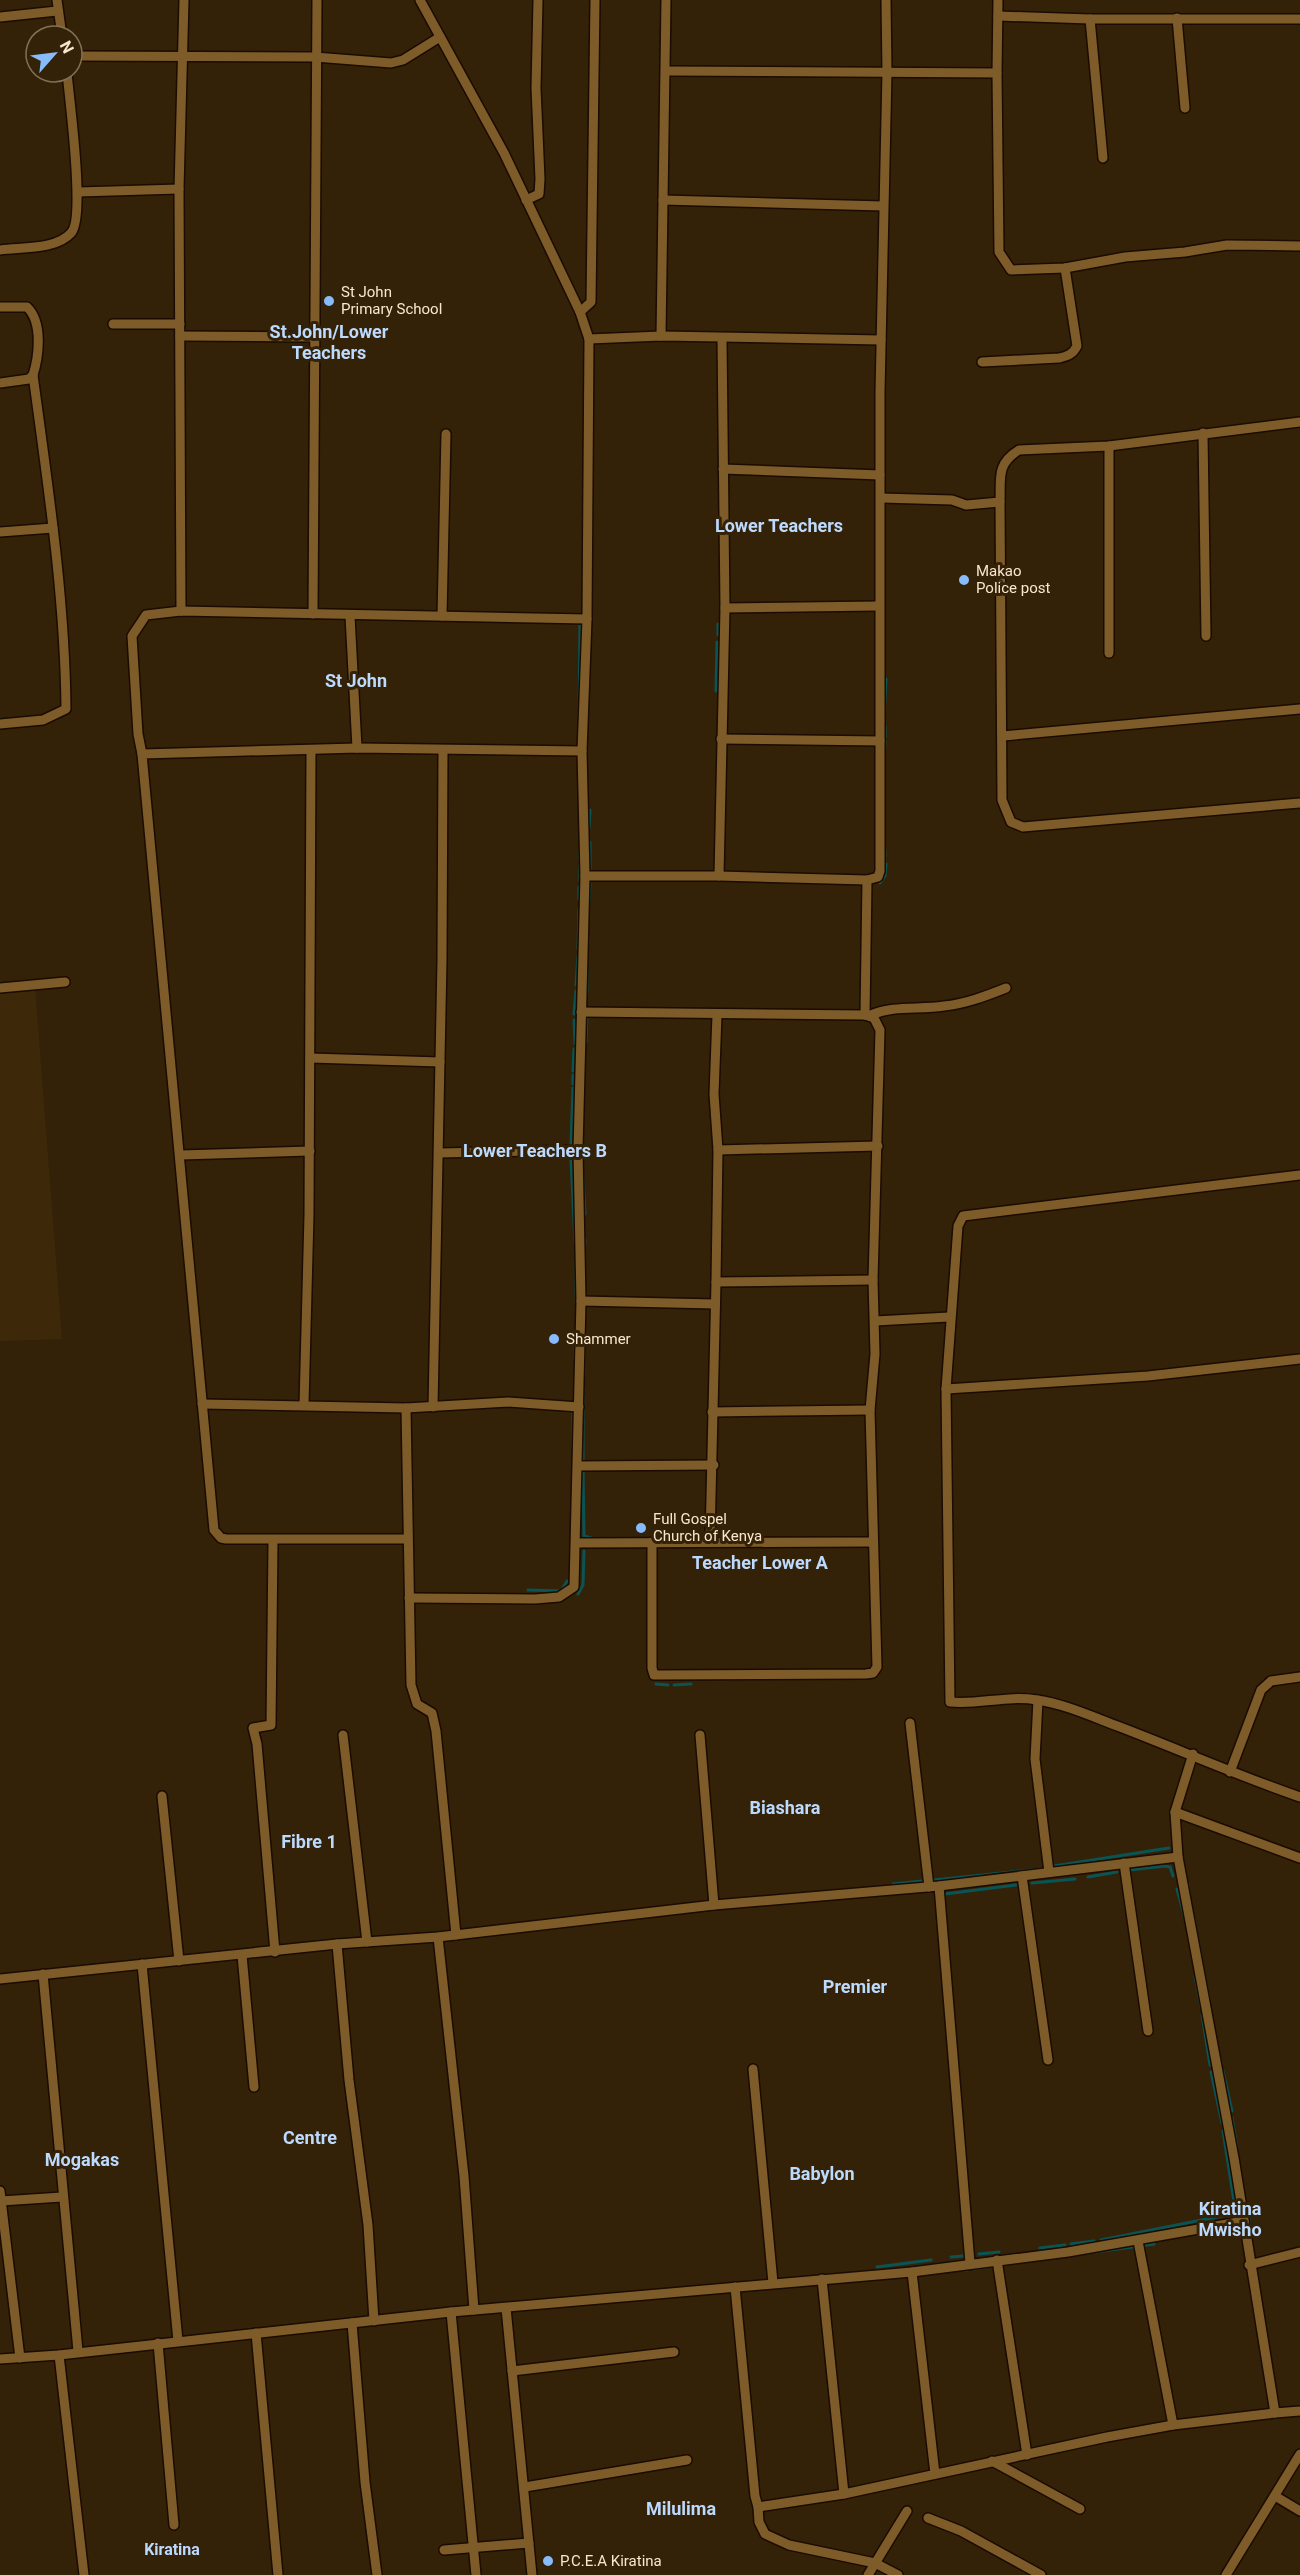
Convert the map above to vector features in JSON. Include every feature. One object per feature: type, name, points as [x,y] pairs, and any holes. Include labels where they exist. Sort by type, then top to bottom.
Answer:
[{"type":"street","points":[[57,0],[60,24]]},
{"type":"street","points":[[181,611],[179,189],[184,0]]},
{"type":"street","points":[[313,614],[313,337],[317,0]]},
{"type":"street","points":[[409,1598],[559,1597],[574,1587],[577,1543],[581,1300],[578,1149],[585,876],[582,751],[587,618],[589,339],[580,312],[526,200],[420,0]]},
{"type":"street","points":[[526,200],[539,194],[540,179],[536,88],[538,0]]},
{"type":"street","points":[[580,312],[591,302],[595,0]]},
{"type":"street","points":[[661,336],[667,71],[666,0]]},
{"type":"street","points":[[585,876],[719,876],[867,880],[878,877],[880,871],[879,606],[883,206],[887,72],[886,0]]},
{"type":"street","points":[[998,0],[999,252],[1011,270],[1065,268],[1125,256],[1185,252],[1227,245],[1300,246]]},
{"type":"street","points":[[0,17],[57,11]]},
{"type":"street","points":[[998,16],[1090,19],[1300,19]]},
{"type":"street","points":[[1177,18],[1185,108]]},
{"type":"street","points":[[1090,19],[1103,158]]},
{"type":"street","points":[[84,56],[315,57],[391,63],[403,60],[440,37]]},
{"type":"street","points":[[667,71],[998,73]]},
{"type":"street","points":[[0,250],[49,244],[71,235],[77,225],[78,192],[68,84]]},
{"type":"street","points":[[78,192],[179,189]]},
{"type":"street","points":[[663,200],[883,206]]},
{"type":"street","points":[[982,362],[1059,358],[1069,356],[1074,351],[1077,346],[1065,268]]},
{"type":"street","points":[[0,307],[27,308],[33,314],[37,328],[33,375],[53,528],[66,673],[66,709],[43,720],[0,724]]},
{"type":"street","points":[[113,324],[180,324]]},
{"type":"street","points":[[180,336],[313,337]]},
{"type":"street","points":[[589,339],[661,336],[881,340]]},
{"type":"street","points":[[719,876],[725,608],[722,338]]},
{"type":"street","points":[[0,383],[29,379],[33,375]]},
{"type":"street","points":[[1300,422],[1109,446],[1019,450],[1006,458],[1002,469],[1000,502],[1004,736],[1002,800],[1011,822],[1023,826],[1300,803]]},
{"type":"street","points":[[1203,433],[1206,636]]},
{"type":"street","points":[[442,616],[446,434]]},
{"type":"street","points":[[1109,446],[1109,653]]},
{"type":"street","points":[[723,469],[880,476]]},
{"type":"street","points":[[881,498],[952,500],[966,505],[1000,502]]},
{"type":"street","points":[[0,532],[53,528]]},
{"type":"street","points":[[725,608],[879,606]]},
{"type":"street","points":[[407,1539],[273,1541],[221,1538],[217,1535],[210,1502],[181,1155],[142,754],[138,734],[132,636],[146,615],[181,611],[350,616],[587,618]]},
{"type":"street","points":[[350,616],[357,748]]},
{"type":"street","points":[[1004,736],[1300,710]]},
{"type":"street","points":[[721,739],[880,741]]},
{"type":"street","points":[[142,754],[357,748],[582,751]]},
{"type":"street","points":[[433,1407],[439,1153],[443,750]]},
{"type":"street","points":[[304,1405],[310,1151],[311,751]]},
{"type":"street","points":[[652,1542],[652,1668],[654,1675],[672,1677],[873,1673],[877,1667],[870,1410],[875,1321],[873,1280],[880,1030],[868,1015],[867,880]]},
{"type":"street","points":[[0,988],[65,982]]},
{"type":"street","points":[[580,1012],[868,1015],[908,1007],[943,1006],[1006,988]]},
{"type":"street","points":[[710,1540],[714,1465],[712,1412],[718,1150],[714,1094],[717,1015]]},
{"type":"street","points":[[310,1058],[440,1062]]},
{"type":"street","points":[[718,1150],[878,1146]]},
{"type":"street","points":[[439,1153],[578,1149]]},
{"type":"street","points":[[181,1155],[310,1151]]},
{"type":"street","points":[[1300,1175],[963,1216],[958,1226],[945,1389],[948,1697],[950,1702],[961,1704],[1016,1697],[1038,1700],[1082,1713],[1193,1754],[1230,1772],[1300,1797]]},
{"type":"street","points":[[716,1282],[873,1280]]},
{"type":"street","points":[[581,1300],[715,1304]]},
{"type":"street","points":[[875,1321],[949,1317]]},
{"type":"street","points":[[945,1389],[1148,1376],[1300,1359]]},
{"type":"street","points":[[202,1404],[406,1408],[508,1402],[579,1407]]},
{"type":"street","points":[[406,1408],[411,1685],[417,1704],[432,1713],[436,1731],[456,1935]]},
{"type":"street","points":[[712,1412],[870,1410]]},
{"type":"street","points":[[578,1466],[714,1465]]},
{"type":"street","points":[[577,1543],[710,1540],[873,1542]]},
{"type":"street","points":[[273,1541],[271,1725],[253,1728],[257,1744],[275,1952]]},
{"type":"street","points":[[1230,1772],[1261,1690],[1270,1682],[1300,1677]]},
{"type":"street","points":[[1038,1700],[1035,1759],[1049,1872]]},
{"type":"street","points":[[910,1723],[934,1886],[970,2263]]},
{"type":"street","points":[[343,1735],[367,1942]]},
{"type":"street","points":[[700,1735],[714,1905]]},
{"type":"street","points":[[1193,1754],[1175,1812],[1178,1857],[1244,2221],[1249,2265],[1275,2414]]},
{"type":"street","points":[[162,1796],[179,1961]]},
{"type":"street","points":[[1175,1812],[1300,1858]]},
{"type":"street","points":[[0,1979],[337,1944],[438,1937],[714,1905],[934,1886],[1178,1857]]},
{"type":"street","points":[[1124,1863],[1148,2031]]},
{"type":"street","points":[[1022,1875],[1048,2060]]},
{"type":"street","points":[[438,1937],[464,2176],[474,2310]]},
{"type":"street","points":[[337,1944],[349,2080],[368,2225],[374,2321]]},
{"type":"street","points":[[242,1955],[254,2087]]},
{"type":"street","points":[[142,1964],[178,2341]]},
{"type":"street","points":[[43,1974],[78,2352]]},
{"type":"street","points":[[753,2068],[773,2283]]},
{"type":"street","points":[[20,2358],[1,2196],[62,2197]]},
{"type":"street","points":[[0,2359],[59,2355],[451,2312],[912,2272],[1138,2241],[1244,2221]]},
{"type":"street","points":[[1138,2241],[1173,2426]]},
{"type":"street","points":[[1249,2265],[1300,2252]]},
{"type":"street","points":[[997,2260],[1027,2455]]},
{"type":"street","points":[[912,2272],[935,2474]]},
{"type":"street","points":[[822,2279],[844,2494]]},
{"type":"street","points":[[735,2287],[755,2496],[759,2522],[765,2534],[789,2545],[875,2564],[898,2575]]},
{"type":"street","points":[[506,2308],[532,2575]]},
{"type":"street","points":[[451,2312],[476,2575]]},
{"type":"street","points":[[352,2323],[365,2482],[376,2575]]},
{"type":"street","points":[[255,2333],[278,2575]]},
{"type":"street","points":[[158,2343],[174,2525]]},
{"type":"street","points":[[512,2371],[674,2352]]},
{"type":"street","points":[[59,2355],[84,2575]]},
{"type":"street","points":[[758,2507],[844,2494],[992,2461],[1173,2426],[1300,2411]]},
{"type":"street","points":[[1226,2575],[1300,2454]]},
{"type":"street","points":[[525,2487],[687,2460]]},
{"type":"street","points":[[992,2461],[1080,2509]]},
{"type":"street","points":[[1275,2496],[1300,2511]]},
{"type":"street","points":[[868,2575],[907,2511]]},
{"type":"street","points":[[928,2518],[962,2531],[1041,2575]]},
{"type":"street","points":[[444,2550],[529,2543]]},
{"type":"shaded area","points":[[35,988],[62,1339],[0,1341],[0,992]]},
{"type":"waterway","points":[[579,718],[580,624]]},
{"type":"waterway","points":[[718,624],[718,635]]},
{"type":"waterway","points":[[716,691],[717,642]]},
{"type":"waterway","points":[[884,717],[886,679]]},
{"type":"waterway","points":[[885,726],[885,737]]},
{"type":"waterway","points":[[884,758],[885,741]]},
{"type":"waterway","points":[[589,828],[590,810]]},
{"type":"waterway","points":[[884,840],[885,856]]},
{"type":"waterway","points":[[590,842],[590,869]]},
{"type":"waterway","points":[[580,851],[580,860]]},
{"type":"waterway","points":[[880,883],[885,876],[886,864]]},
{"type":"waterway","points":[[580,865],[580,880]]},
{"type":"waterway","points":[[589,902],[590,883]]},
{"type":"waterway","points":[[579,887],[579,899]]},
{"type":"waterway","points":[[578,949],[579,909]]},
{"type":"waterway","points":[[587,959],[588,937]]},
{"type":"waterway","points":[[576,985],[578,956]]},
{"type":"waterway","points":[[587,969],[587,992]]},
{"type":"waterway","points":[[574,1014],[576,991]]},
{"type":"waterway","points":[[586,1042],[587,1014]]},
{"type":"waterway","points":[[574,1020],[575,1044]]},
{"type":"waterway","points":[[573,1071],[574,1049]]},
{"type":"waterway","points":[[573,1075],[573,1084]]},
{"type":"waterway","points":[[571,1144],[573,1088]]},
{"type":"waterway","points":[[571,1160],[575,1242]]},
{"type":"waterway","points":[[583,1177],[585,1214]]},
{"type":"waterway","points":[[584,1253],[585,1240]]},
{"type":"waterway","points":[[576,1251],[576,1296]]},
{"type":"waterway","points":[[575,1337],[576,1329]]},
{"type":"waterway","points":[[575,1347],[575,1360]]},
{"type":"waterway","points":[[584,1349],[584,1375]]},
{"type":"waterway","points":[[583,1386],[583,1460]]},
{"type":"waterway","points":[[573,1411],[573,1448]]},
{"type":"waterway","points":[[583,1468],[584,1536],[595,1539]]},
{"type":"waterway","points":[[720,1537],[734,1538]]},
{"type":"waterway","points":[[578,1594],[583,1585],[584,1551]]},
{"type":"waterway","points":[[528,1590],[561,1591],[567,1581]]},
{"type":"waterway","points":[[656,1684],[668,1685]]},
{"type":"waterway","points":[[674,1685],[691,1684]]},
{"type":"waterway","points":[[1054,1866],[1169,1848]]},
{"type":"waterway","points":[[1129,1870],[1165,1866],[1170,1867],[1173,1876]]},
{"type":"waterway","points":[[934,1880],[1041,1869]]},
{"type":"waterway","points":[[1088,1877],[1117,1872]]},
{"type":"waterway","points":[[1032,1883],[1075,1879]]},
{"type":"waterway","points":[[893,1884],[922,1881]]},
{"type":"waterway","points":[[1188,1884],[1189,1893]]},
{"type":"waterway","points":[[945,1894],[1016,1885]]},
{"type":"waterway","points":[[1177,1889],[1186,1922]]},
{"type":"waterway","points":[[1193,1914],[1209,1999]]},
{"type":"waterway","points":[[1195,1976],[1201,2007]]},
{"type":"waterway","points":[[1202,2015],[1210,2065]]},
{"type":"waterway","points":[[1218,2050],[1221,2063]]},
{"type":"waterway","points":[[1223,2071],[1232,2111]]},
{"type":"waterway","points":[[1211,2072],[1222,2123]]},
{"type":"waterway","points":[[1232,2118],[1237,2148]]},
{"type":"waterway","points":[[1223,2131],[1235,2208]]},
{"type":"waterway","points":[[1245,2200],[1251,2231]]},
{"type":"waterway","points":[[1101,2240],[1227,2215]]},
{"type":"waterway","points":[[1071,2244],[1094,2241]]},
{"type":"waterway","points":[[1022,2262],[1154,2244]]},
{"type":"waterway","points":[[1040,2248],[1065,2245]]},
{"type":"waterway","points":[[979,2254],[999,2252]]},
{"type":"waterway","points":[[951,2257],[963,2256]]},
{"type":"waterway","points":[[877,2267],[931,2260]]},
{"type":"waterway","points":[[974,2269],[992,2266]]},
{"type":"waterway","points":[[959,2270],[967,2270]]},
{"type":"place","name":"St John Primary School","points":[[329,301]]},
{"type":"place","name":"Makao Police post","points":[[964,580]]},
{"type":"place","name":"Shammer","points":[[554,1339]]},
{"type":"place","name":"Full Gospel Church of Kenya","points":[[641,1528]]},
{"type":"place","name":"P.C.E.A Kiratina","points":[[548,2561]]},
{"type":"district","name":"St.John/Lower Teachers","points":[[329,341]]},
{"type":"district","name":"Lower Teachers","points":[[779,525]]},
{"type":"district","name":"St John","points":[[356,680]]},
{"type":"district","name":"Lower Teachers B","points":[[535,1150]]},
{"type":"district","name":"Teacher Lower A","points":[[760,1562]]},
{"type":"district","name":"Biashara","points":[[785,1807]]},
{"type":"district","name":"Fibre 1","points":[[309,1841]]},
{"type":"district","name":"Premier","points":[[855,1986]]},
{"type":"district","name":"Centre","points":[[310,2137]]},
{"type":"district","name":"Mogakas","points":[[82,2159]]},
{"type":"district","name":"Babylon","points":[[822,2173]]},
{"type":"district","name":"Kiratina Mwisho","points":[[1230,2218]]},
{"type":"district","name":"Milulima","points":[[681,2508]]},
{"type":"district","name":"Kiratina","points":[[172,2549]]}]
